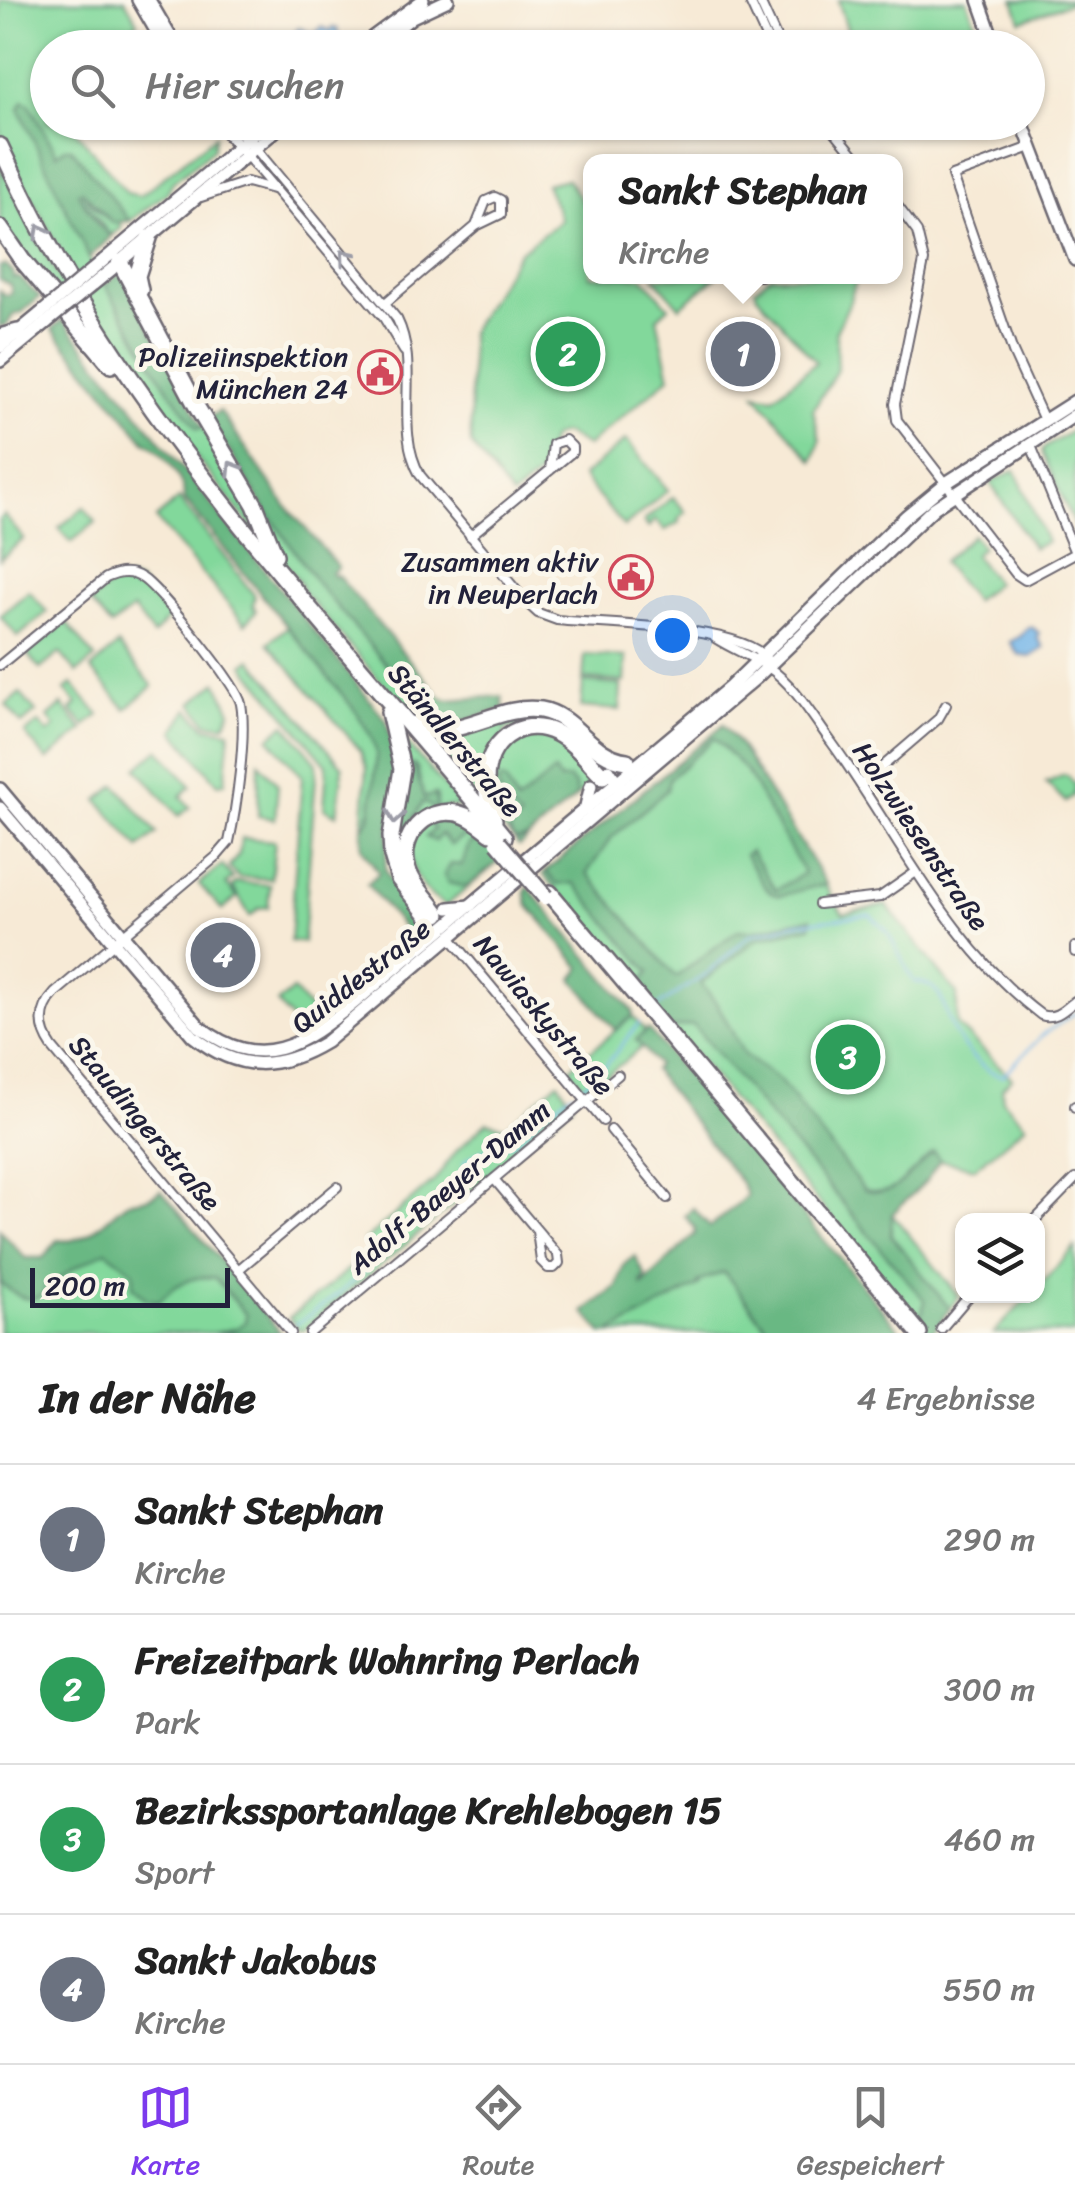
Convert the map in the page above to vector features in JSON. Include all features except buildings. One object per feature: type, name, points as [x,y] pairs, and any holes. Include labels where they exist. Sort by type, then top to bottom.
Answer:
[{"type":"highway","name":"Ständlerstraße","points":[[0,146],[48,244],[112,349],[178,442],[497,835]]},
{"type":"highway","name":"Ständlerstraße","points":[[0,228],[104,355],[223,513],[919,1333]]},
{"type":"highway","points":[[147,313],[137,276],[149,238]]},
{"type":"highway","points":[[0,252],[58,297]]},
{"type":"highway","points":[[111,262],[147,313],[255,505],[278,568]]},
{"type":"highway","points":[[0,337],[18,332]]},
{"type":"highway","points":[[408,723],[432,732],[450,731],[511,712],[534,710],[557,716],[605,756],[626,762]]},
{"type":"highway","points":[[389,712],[402,769],[391,836],[392,856],[399,879],[422,901],[437,927]]},
{"type":"highway","points":[[497,835],[488,800],[487,771],[495,747],[507,734],[530,726],[564,737],[609,782]]},
{"type":"highway","points":[[585,739],[609,782]]},
{"type":"highway","points":[[437,927],[411,877],[406,860],[409,838],[420,822],[435,814],[453,812],[497,835]]},
{"type":"highway","name":"Ständlerstraße","points":[[548,895],[910,1333]]},
{"type":"main road","points":[[138,0],[156,30]]},
{"type":"main road","points":[[149,0],[166,30]]},
{"type":"main road","points":[[380,30],[423,0]]},
{"type":"main road","points":[[979,0],[990,30]]},
{"type":"main road","points":[[396,30],[412,17],[445,1]]},
{"type":"main road","points":[[238,140],[247,148]]},
{"type":"main road","points":[[243,140],[247,148]]},
{"type":"main road","points":[[0,361],[58,297],[149,238],[196,199],[253,140]]},
{"type":"main road","points":[[111,262],[259,140]]},
{"type":"main road","points":[[1028,140],[1075,260]]},
{"type":"main road","points":[[0,348],[43,318]]},
{"type":"main road","points":[[763,661],[915,524],[950,487],[1075,401]]},
{"type":"main road","points":[[950,487],[1075,415]]},
{"type":"main road","name":"Quiddestraße","points":[[0,789],[193,1036],[226,1057],[260,1064],[282,1062],[326,1042],[437,927],[470,906],[584,810],[609,782],[648,758],[763,661]]},
{"type":"main road","name":"Quiddestraße","points":[[0,808],[200,1027],[231,1046],[260,1052],[298,1044],[319,1032],[609,782],[763,661]]},
{"type":"main road","points":[[626,762],[648,758]]},
{"type":"main road","points":[[584,810],[609,782]]},
{"type":"street","points":[[749,0],[763,30]]},
{"type":"street","points":[[759,0],[773,30]]},
{"type":"street","points":[[1031,147],[952,176],[1008,338],[1044,420]]},
{"type":"street","points":[[247,148],[275,190],[395,332],[406,355]]},
{"type":"street","points":[[247,148],[384,302],[404,334],[412,460],[420,475],[526,602],[548,618],[734,638],[763,661]]},
{"type":"street","points":[[196,199],[247,182],[275,190]]},
{"type":"street","points":[[903,213],[917,232],[924,262],[896,412],[905,434],[1016,574],[1025,580],[1071,557],[1074,548],[1030,442]]},
{"type":"street","points":[[379,312],[384,302],[476,226]]},
{"type":"street","points":[[470,536],[550,470]]},
{"type":"street","points":[[0,665],[106,578],[130,573],[150,585],[238,692],[242,726],[228,842],[217,856],[118,940]]},
{"type":"street","name":"Holzwiesenstraße","points":[[763,661],[812,717],[951,924],[988,970],[1048,1018],[1075,1002]]},
{"type":"street","points":[[860,785],[938,718],[946,705]]},
{"type":"street","points":[[819,904],[880,897],[916,872]]},
{"type":"street","name":"Nawiaskystraße","points":[[437,927],[603,1121]]},
{"type":"street","name":"Staudingerstraße","points":[[118,940],[51,997],[42,1015],[44,1034],[291,1333]]},
{"type":"street","name":"Adolf-Baeyer-Damm","points":[[310,1333],[618,1076]]},
{"type":"street","name":"Nawiaskystraße","points":[[611,1130],[667,1198]]},
{"type":"street","points":[[494,1179],[537,1231]]},
{"type":"street","points":[[1042,1213],[1075,1179]]},
{"type":"street","points":[[238,1270],[337,1187]]},
{"type":"street","points":[[941,1330],[963,1303]]},
{"type":"green space","points":[[0,0],[125,0],[138,22],[129,30],[30,30],[30,140],[43,140],[89,258],[165,384],[203,427],[243,492],[258,536],[174,429],[88,302],[0,134]]},
{"type":"green space","points":[[838,0],[967,0],[978,30],[848,30]]},
{"type":"green space","points":[[1014,0],[1075,0],[1075,1],[1021,21]]},
{"type":"green space","points":[[23,101],[30,106],[30,132],[19,109]]},
{"type":"green space","points":[[34,140],[49,140],[57,154],[71,148],[130,221],[113,223],[82,191],[78,193],[98,224],[109,235],[114,234],[89,258]]},
{"type":"green space","points":[[49,140],[84,140],[127,193],[140,196],[214,140],[213,149],[173,182],[167,193],[130,221],[71,148],[57,154]]},
{"type":"green space","points":[[0,164],[36,237],[88,327],[14,242],[0,220]]},
{"type":"green space","points":[[567,179],[583,203],[583,284],[649,284],[669,307],[657,318],[670,377],[587,446],[564,433],[556,435],[539,474],[512,497],[471,444],[470,331],[519,252],[561,220],[546,184]]},
{"type":"green space","points":[[81,191],[112,223],[121,222],[121,229],[110,235],[78,193]]},
{"type":"green space","points":[[5,265],[14,273],[13,278],[19,277],[40,297],[0,327],[0,290],[7,296],[12,293],[10,285],[0,280],[0,266]]},
{"type":"green space","points":[[117,275],[123,276],[203,427],[198,429],[165,384],[105,285]]},
{"type":"green space","points":[[660,284],[708,284],[680,307]]},
{"type":"green space","points":[[761,284],[855,284],[836,331],[837,370],[813,410],[820,441],[813,461],[756,394],[774,397],[816,362],[755,289]]},
{"type":"green space","points":[[63,320],[386,720],[397,763],[385,869],[416,928],[413,940],[367,884],[379,873],[362,848],[362,829],[370,818],[377,754],[371,736],[357,713],[184,499],[181,483],[171,466],[145,441],[52,329]]},
{"type":"green space","points":[[220,411],[284,503],[338,567],[331,573],[334,577],[337,575],[440,696],[448,700],[502,696],[504,709],[441,729],[317,583],[261,503],[208,418]]},
{"type":"green space","points":[[1075,429],[1075,527],[1042,452]]},
{"type":"green space","points":[[626,440],[668,490],[624,527],[582,477]]},
{"type":"green space","points":[[1015,470],[1047,542],[1033,548],[990,483]]},
{"type":"green space","points":[[673,497],[686,512],[680,522],[665,530],[656,520],[648,527],[644,521]]},
{"type":"green space","points":[[179,499],[255,596],[256,611],[245,624],[156,519]]},
{"type":"green space","points":[[261,503],[317,583],[441,729],[418,725],[303,592],[278,554]]},
{"type":"green space","points":[[84,507],[96,522],[71,542],[59,528]]},
{"type":"green space","points":[[4,515],[24,539],[0,559],[0,519]]},
{"type":"green space","points":[[973,535],[982,547],[974,555],[996,583],[974,601],[942,562]]},
{"type":"green space","points":[[129,579],[139,582],[169,618],[153,635],[133,609],[111,626],[90,602],[111,584]]},
{"type":"green space","points":[[29,591],[47,612],[18,637],[0,616]]},
{"type":"green space","points":[[66,622],[95,658],[77,673],[60,653],[40,669],[27,654]]},
{"type":"green space","points":[[287,627],[353,706],[373,740],[377,766],[371,808],[362,829],[367,768],[360,750],[268,643]]},
{"type":"green space","points":[[118,645],[153,686],[126,709],[91,669]]},
{"type":"green space","points":[[585,655],[626,657],[625,682],[583,679]]},
{"type":"green space","points":[[251,659],[343,767],[337,815],[324,808],[327,765],[244,665]]},
{"type":"green space","points":[[217,682],[231,711],[225,725],[207,723],[192,703]]},
{"type":"green space","points":[[583,682],[621,685],[620,710],[581,707]]},
{"type":"green space","points":[[72,684],[99,715],[85,726],[71,710],[77,704],[65,690]]},
{"type":"green space","points":[[20,693],[36,712],[22,724],[6,705]]},
{"type":"green space","points":[[62,705],[83,730],[47,760],[25,734],[39,723],[48,733],[55,727],[48,717]]},
{"type":"green space","points":[[188,709],[206,727],[230,731],[225,783],[218,784],[174,731]]},
{"type":"green space","points":[[547,716],[583,742],[608,771],[557,724],[506,729],[482,804],[426,737],[443,737],[507,718]]},
{"type":"green space","points":[[285,724],[317,763],[303,942],[290,941],[302,776],[269,738]]},
{"type":"green space","points":[[723,725],[741,747],[843,914],[886,905],[957,994],[957,1025],[1012,1078],[1002,1088],[1003,1101],[1026,1125],[975,1168],[939,1160],[926,1181],[892,1214],[955,1291],[955,1301],[932,1333],[928,1333],[543,874]]},
{"type":"green space","points":[[723,725],[741,747],[827,885],[778,896],[765,886],[745,855],[750,851],[776,890],[804,873],[746,771],[714,738],[669,779],[667,790],[611,838],[587,873],[676,977],[738,930],[751,931],[811,918],[811,926],[758,938],[701,983],[719,1007],[745,1056],[780,1081],[864,1190],[885,1191],[894,1187],[934,1152],[940,1160],[926,1181],[892,1214],[891,1235],[950,1309],[932,1333],[919,1322],[925,1301],[693,1025],[669,1028],[636,989],[649,972],[574,883],[557,885],[546,871]]},
{"type":"green space","points":[[538,731],[578,760],[588,787],[576,797],[575,785],[551,780],[517,803],[506,782],[497,783],[502,798],[520,818],[516,841],[528,838],[519,846],[502,827],[490,778],[506,740]]},
{"type":"green space","points":[[405,741],[462,807],[445,807],[395,854],[407,765]],"holes":[[[410,765],[417,767],[424,799],[437,796],[437,806],[433,808],[423,802],[416,818]]]},
{"type":"green space","points":[[159,749],[191,786],[181,796],[190,807],[179,816],[137,768]]},
{"type":"green space","points":[[259,762],[278,785],[275,819],[258,816]]},
{"type":"green space","points":[[414,765],[424,798],[435,794],[437,807],[423,802],[398,843],[408,766]]},
{"type":"green space","points":[[554,771],[560,780],[569,779],[575,785],[576,797],[528,838],[516,841],[509,832],[520,818],[502,798],[497,783],[501,779],[506,782],[517,803]]},
{"type":"green space","points":[[1064,775],[1075,785],[1074,796],[1066,802],[1046,783]]},
{"type":"green space","points":[[116,785],[157,833],[139,848],[98,800]]},
{"type":"green space","points":[[452,815],[474,824],[503,858],[473,825],[449,817],[443,821],[435,819]]},
{"type":"green space","points":[[449,816],[473,827],[502,859],[467,887],[448,883],[444,875],[451,864],[462,865],[469,844],[477,841],[471,832],[450,845],[441,834],[435,841],[426,837],[434,829],[430,825],[434,819],[443,821]]},
{"type":"green space","points":[[434,819],[430,825],[435,829],[427,836],[435,841],[441,833],[451,845],[471,832],[478,841],[469,844],[463,865],[451,864],[444,875],[448,883],[467,887],[498,862],[446,906],[420,883],[410,854],[412,840]]},
{"type":"green space","points":[[241,838],[275,841],[271,879],[238,877],[229,867],[239,854]]},
{"type":"green space","points":[[222,865],[233,878],[226,884],[237,897],[222,910],[199,884]]},
{"type":"green space","points":[[237,882],[270,885],[268,907],[259,908],[250,916],[232,886]]},
{"type":"green space","points":[[528,887],[633,1011],[633,1016],[615,1030],[573,979],[581,968],[528,905]]},
{"type":"green space","points":[[293,990],[314,1015],[298,1028],[277,1003]]},
{"type":"green space","points":[[633,1016],[645,1031],[636,1040],[642,1047],[587,1091],[569,1069]]},
{"type":"green space","points":[[648,1029],[902,1333],[771,1333],[724,1272],[698,1282],[699,1285],[610,1333],[602,1333],[584,1312],[617,1286],[624,1264],[635,1256],[646,1277],[642,1286],[695,1234],[685,1216],[693,1208],[710,1227],[747,1196],[653,1070],[657,1065],[636,1040]]},
{"type":"green space","points":[[558,1082],[573,1104],[304,1330],[299,1330],[289,1318],[371,1251],[364,1241],[434,1181],[457,1150],[487,1122],[506,1127]]},
{"type":"green space","points":[[161,1190],[281,1333],[0,1333],[0,1230],[25,1258],[43,1258],[58,1240],[78,1239],[125,1204]]},
{"type":"green space","points":[[161,1190],[281,1333],[214,1333],[237,1328],[245,1322],[246,1315],[215,1278],[184,1282],[159,1301],[146,1299],[133,1286],[134,1272],[106,1251],[72,1269],[54,1284],[46,1284],[44,1294],[32,1299],[21,1297],[1,1283],[0,1230],[25,1258],[43,1258],[58,1240],[86,1235],[125,1204]]},
{"type":"green space","points":[[1075,1247],[1075,1333],[994,1333],[1022,1303],[1045,1303],[1045,1279]]},
{"type":"green space","points":[[724,1272],[771,1333],[610,1333],[699,1285],[697,1282]]},
{"type":"water","points":[[1032,627],[1039,633],[1037,637],[1044,648],[1030,657],[1018,654],[1010,642]]},
{"type":"waterway","points":[[657,1007],[709,972],[750,935],[799,923],[870,915],[887,931],[914,982],[924,983],[938,993],[964,1047],[995,1073],[1002,1076],[1045,1033],[1075,1013]]},
{"type":"waterway","points":[[580,1088],[602,1070],[639,1023]]},
{"type":"waterway","points":[[296,1324],[377,1259],[387,1249],[393,1231],[439,1209],[458,1183],[465,1161],[481,1151],[518,1142],[542,1116],[573,1092]]},
{"type":"place","name":"Freizeitpark Wohnring Perlach","points":[[568,354]]},
{"type":"place","name":"Sankt Stephan","points":[[743,354]]},
{"type":"place","name":"Polizeiinspektion München 24","points":[[380,372]]},
{"type":"place","name":"Zusammen aktiv in Neuperlach","points":[[631,577]]},
{"type":"place","name":"Sankt Jakobus","points":[[223,955]]},
{"type":"place","name":"Bezirkssportanlage Krehlebogen 15","points":[[848,1057]]}]
